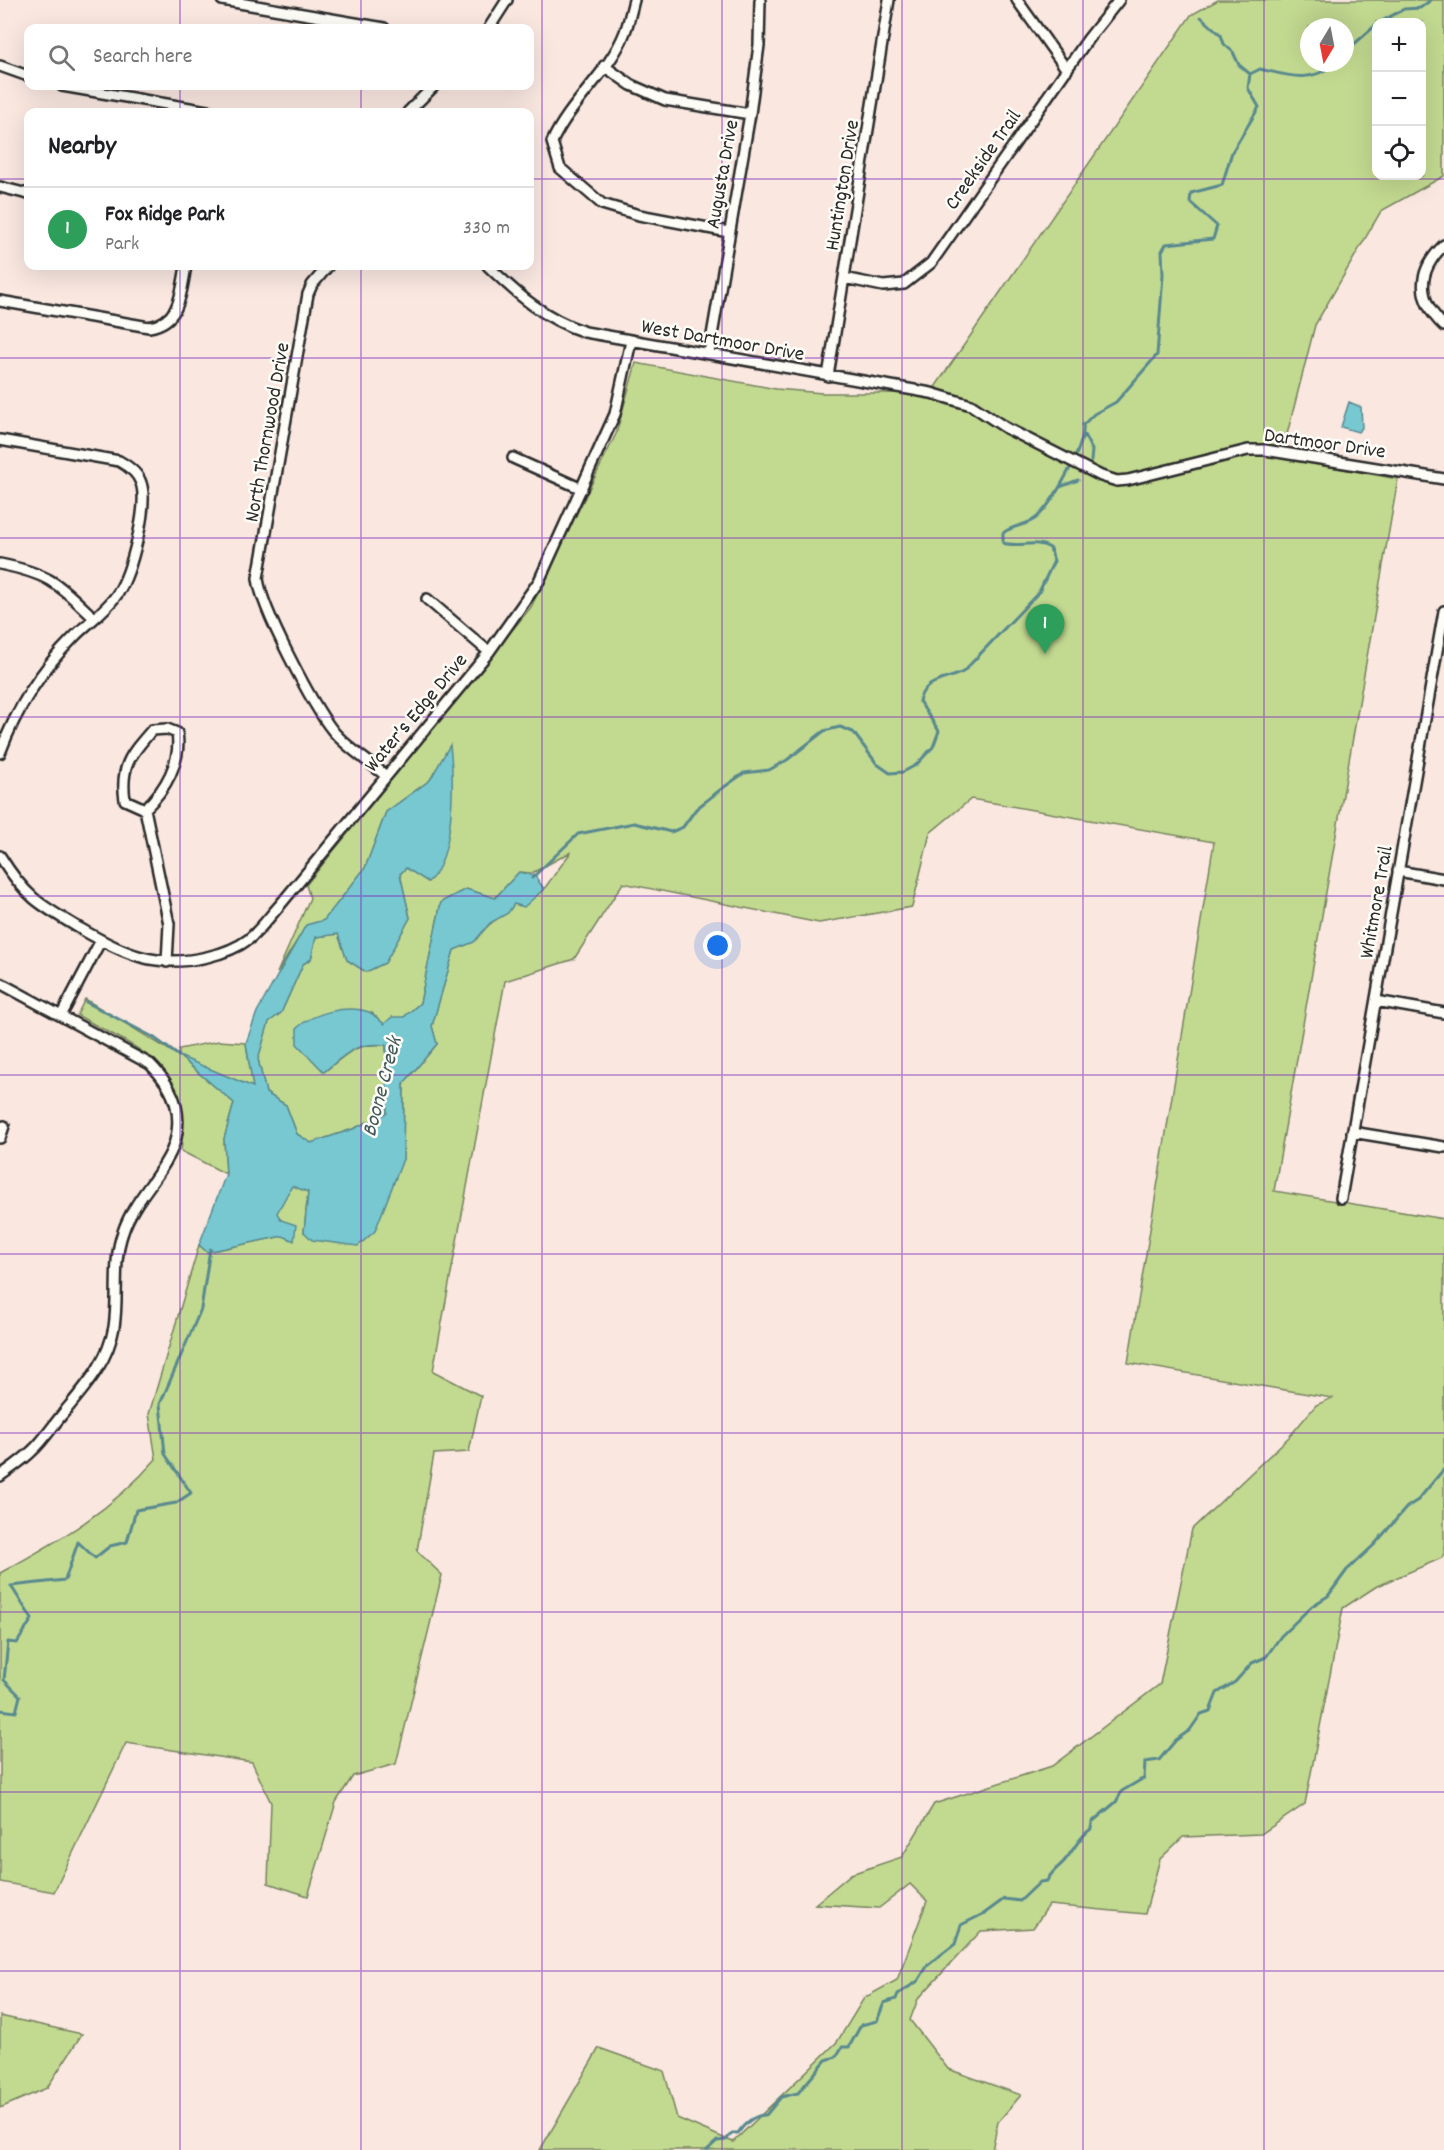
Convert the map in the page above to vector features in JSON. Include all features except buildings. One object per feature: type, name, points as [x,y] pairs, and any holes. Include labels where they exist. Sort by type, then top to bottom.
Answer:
[{"type":"street","points":[[222,0],[361,24]]},
{"type":"street","points":[[492,24],[507,0]]},
{"type":"street","points":[[634,0],[625,34],[604,66],[562,120],[552,142],[560,168],[602,204],[639,215],[729,232]]},
{"type":"street","name":"Augusta Drive","points":[[709,353],[750,114],[759,45],[760,0]]},
{"type":"street","name":"Huntington Drive","points":[[828,376],[889,0]]},
{"type":"street","points":[[1017,0],[1067,70]]},
{"type":"street","name":"Creekside Trail","points":[[844,278],[883,286],[904,284],[931,262],[1119,0]]},
{"type":"street","points":[[0,66],[24,75]]},
{"type":"street","points":[[604,66],[631,85],[665,100],[750,114]]},
{"type":"street","points":[[85,90],[190,108]]},
{"type":"street","points":[[412,108],[430,90]]},
{"type":"street","points":[[0,187],[24,193]]},
{"type":"street","points":[[1444,245],[1433,256],[1423,285],[1425,302],[1431,313],[1444,326]]},
{"type":"street","points":[[0,301],[150,327],[166,322],[178,306],[185,270]]},
{"type":"street","name":"North Thornwood Drive","points":[[325,270],[312,285],[308,294],[258,578],[267,609],[320,712],[334,732],[386,776]]},
{"type":"street","name":"West Dartmoor Drive","points":[[492,270],[519,296],[549,318],[585,332],[931,393],[971,405]]},
{"type":"street","name":"Water’s Edge Drive","points":[[0,856],[17,884],[38,904],[100,940],[140,957],[167,962],[219,954],[249,939],[280,905],[489,652],[539,581],[615,414],[631,340]]},
{"type":"street","name":"Dartmoor Drive","points":[[971,405],[1006,428],[1065,459],[1117,481],[1248,450],[1265,450],[1444,479]]},
{"type":"street","points":[[0,440],[119,461],[130,467],[140,480],[143,502],[128,577],[117,596],[93,617],[58,654],[31,690],[9,729],[0,753]]},
{"type":"street","points":[[513,458],[582,489]]},
{"type":"street","points":[[0,564],[36,572],[59,585],[93,617]]},
{"type":"street","points":[[427,599],[489,652]]},
{"type":"street","name":"Whitmore Trail","points":[[1341,1198],[1398,871],[1442,641],[1444,611]]},
{"type":"street","points":[[0,724],[9,729]]},
{"type":"street","points":[[168,729],[177,733],[179,747],[158,796],[145,808],[125,800],[122,778],[129,760],[152,730],[168,729]]},
{"type":"street","points":[[145,808],[169,924],[167,962]]},
{"type":"street","points":[[1398,871],[1444,879]]},
{"type":"street","points":[[62,1014],[100,940]]},
{"type":"street","points":[[0,983],[62,1014],[153,1068],[172,1094],[178,1132],[166,1164],[132,1212],[122,1232],[117,1263],[114,1326],[106,1355],[97,1372],[32,1451],[0,1476]]},
{"type":"street","points":[[1376,1001],[1444,1013]]},
{"type":"street","points":[[0,1138],[4,1126]]},
{"type":"street","points":[[1352,1132],[1444,1147]]},
{"type":"green space","points":[[1218,0],[1444,0],[1444,176],[1381,211],[1315,325],[1281,458],[1398,479],[1274,1191],[1444,1219],[1444,1553],[1442,1558],[1377,1586],[1343,1608],[1305,1804],[1261,1834],[1183,1837],[1160,1859],[1145,1914],[1049,1905],[1033,1928],[981,1931],[918,1999],[910,2020],[948,2069],[1021,2095],[998,2122],[992,2150],[540,2150],[599,2048],[664,2071],[677,2118],[733,2142],[837,2042],[864,1998],[897,1980],[927,1901],[910,1884],[879,1908],[815,1904],[851,1874],[902,1857],[934,1804],[1052,1766],[1160,1684],[1192,1529],[1289,1437],[1316,1405],[1332,1398],[1128,1363],[1214,842],[971,799],[930,833],[912,907],[819,923],[623,883],[574,959],[505,981],[433,1371],[481,1396],[469,1452],[434,1454],[417,1551],[442,1575],[396,1764],[353,1776],[336,1802],[308,1896],[268,1883],[271,1803],[252,1762],[126,1743],[54,1892],[0,1882],[0,1573],[84,1523],[121,1494],[156,1459],[149,1414],[199,1245],[207,1252],[283,1236],[281,1220],[276,1213],[292,1185],[308,1192],[304,1232],[403,1159],[404,1083],[437,1044],[432,1026],[454,950],[473,939],[514,904],[524,906],[544,889],[571,852],[532,873],[519,872],[495,898],[466,889],[441,902],[420,1003],[404,1017],[384,1024],[371,1012],[324,1072],[352,1051],[366,1046],[386,1045],[387,1113],[353,1129],[311,1143],[297,1134],[286,1105],[266,1093],[258,1059],[269,1021],[281,1013],[303,964],[311,959],[316,937],[338,934],[347,960],[366,972],[385,963],[410,918],[400,874],[406,868],[450,746],[430,780],[386,812],[365,868],[324,921],[306,926],[277,973],[310,898],[306,885],[531,607],[616,434],[636,363],[776,389],[822,393],[931,393],[1191,15]]},
{"type":"green space","points":[[85,999],[179,1056],[179,1049],[219,1041],[246,1043],[253,1087],[181,1058],[234,1103],[224,1139],[226,1174],[181,1151],[183,1122],[179,1098],[171,1079],[142,1051],[77,1015]]},
{"type":"green space","points":[[0,2016],[82,2034],[47,2088],[0,2108]]},
{"type":"water","points":[[1349,402],[1361,407],[1362,428],[1358,432],[1341,427]]},
{"type":"water","points":[[450,745],[451,818],[443,856],[437,871],[428,882],[406,868],[400,874],[410,918],[385,963],[366,972],[347,960],[338,934],[316,937],[311,959],[303,964],[281,1013],[269,1022],[258,1059],[266,1093],[286,1105],[297,1134],[311,1143],[353,1129],[387,1113],[386,1045],[366,1045],[352,1050],[324,1072],[297,1044],[297,1028],[312,1018],[331,1011],[351,1009],[369,1012],[384,1024],[392,1017],[404,1017],[420,1003],[441,902],[466,889],[495,898],[519,872],[535,876],[544,889],[524,907],[514,904],[508,913],[490,923],[474,942],[454,950],[432,1026],[437,1044],[404,1083],[403,1159],[375,1231],[358,1246],[312,1240],[304,1232],[308,1192],[292,1186],[277,1213],[281,1220],[296,1225],[294,1241],[283,1236],[207,1252],[199,1245],[226,1174],[224,1139],[234,1103],[179,1056],[253,1087],[246,1043],[257,1012],[306,925],[324,920],[365,868],[386,812],[430,780]]},
{"type":"waterway","points":[[1387,18],[1404,9],[1420,8],[1431,0]]},
{"type":"waterway","points":[[1201,17],[1221,35],[1224,44],[1233,52],[1239,65],[1250,74]]},
{"type":"waterway","points":[[1354,44],[1372,28]]},
{"type":"waterway","points":[[532,878],[578,834],[634,823],[671,832],[683,827],[696,809],[744,773],[769,770],[787,760],[824,731],[840,727],[853,732],[877,764],[890,773],[903,772],[916,765],[933,747],[939,731],[919,701],[926,688],[963,672],[1039,592],[1054,561],[1050,548],[1045,545],[1003,543],[1003,533],[1032,521],[1043,511],[1074,460],[1083,434],[1083,425],[1094,414],[1116,402],[1157,355],[1163,275],[1162,251],[1166,244],[1213,239],[1217,226],[1190,202],[1191,193],[1222,185],[1232,152],[1259,107],[1248,88],[1250,74],[1260,69],[1289,76],[1308,76],[1322,72]]},
{"type":"waterway","points":[[1084,435],[1092,450],[1091,461]]},
{"type":"waterway","points":[[1060,487],[1078,480]]},
{"type":"waterway","points":[[86,1002],[153,1037],[179,1056]]},
{"type":"waterway","name":"Boone Creek","points":[[0,1710],[16,1712],[20,1696],[4,1680],[8,1642],[17,1643],[32,1619],[11,1586],[65,1580],[78,1542],[95,1558],[110,1546],[127,1542],[136,1510],[176,1503],[191,1493],[165,1454],[160,1404],[201,1309],[210,1249]]},
{"type":"waterway","points":[[707,2150],[717,2141],[726,2140],[732,2133],[738,2133],[754,2118],[766,2115],[781,2097],[798,2093],[826,2060],[836,2057],[842,2047],[849,2047],[861,2025],[877,2021],[884,2003],[896,1999],[898,1994],[918,1981],[928,1965],[955,1944],[961,1925],[985,1913],[1004,1899],[1020,1901],[1040,1882],[1047,1881],[1080,1839],[1091,1829],[1092,1822],[1116,1802],[1122,1791],[1144,1778],[1145,1762],[1159,1760],[1176,1740],[1190,1730],[1201,1714],[1210,1711],[1217,1693],[1235,1682],[1252,1663],[1266,1657],[1281,1636],[1312,1606],[1328,1596],[1347,1570],[1374,1545],[1407,1507],[1418,1500],[1444,1469]]},
{"type":"place","name":"Fox Ridge Park","points":[[1045,654]]}]
